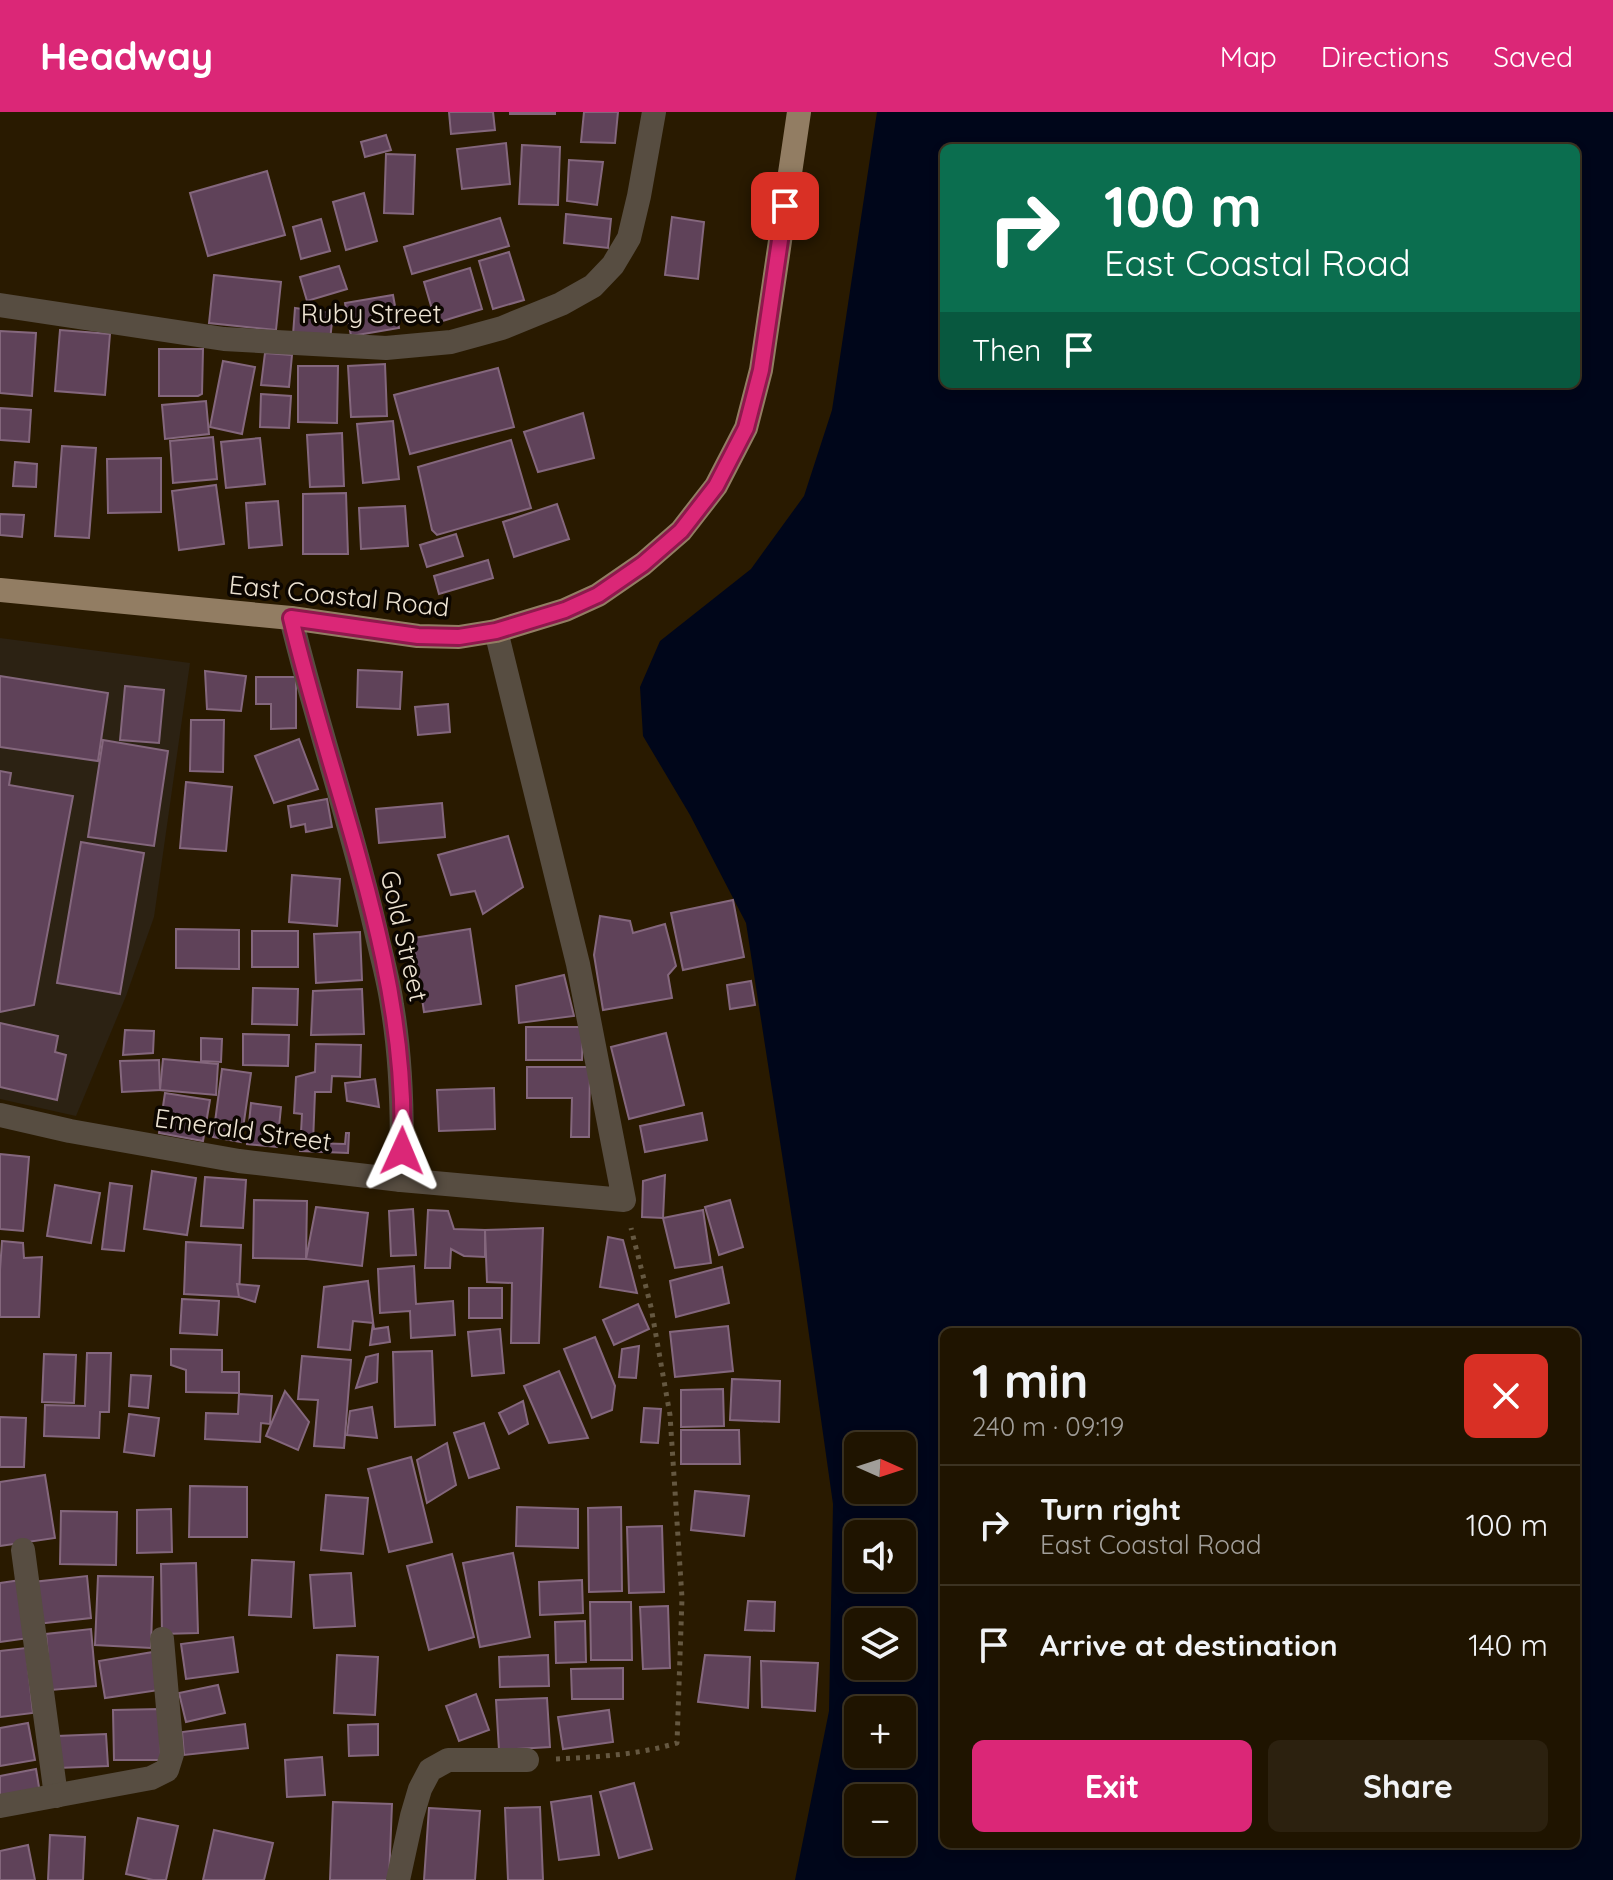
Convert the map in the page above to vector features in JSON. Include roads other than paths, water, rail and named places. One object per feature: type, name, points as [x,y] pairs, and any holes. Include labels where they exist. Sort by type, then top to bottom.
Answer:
[{"type":"main road","name":"East Coastal Road","points":[[0,590],[291,618],[418,636],[459,637],[496,631],[565,610],[598,595],[643,564],[681,531],[716,486],[746,428],[761,370],[799,112]]},
{"type":"street","name":"Ruby Street","points":[[0,305],[224,339],[386,348],[451,342],[502,328],[561,304],[593,286],[613,265],[629,238],[654,112]]},
{"type":"street","name":"Gold Street","points":[[291,618],[366,887],[392,1003],[403,1121],[401,1180]]},
{"type":"street","name":"Emerald Street","points":[[0,1115],[70,1131],[239,1161],[401,1180],[624,1200],[578,964],[496,631]]},
{"type":"street","points":[[23,1550],[56,1796]]},
{"type":"street","points":[[0,1806],[151,1778],[167,1770],[172,1754],[162,1639]]},
{"type":"street","points":[[398,1880],[412,1816],[430,1770],[448,1760],[527,1760]]},
{"type":"water","points":[[877,112],[1613,112],[1613,1880],[795,1880],[829,1711],[833,1504],[746,923],[690,815],[643,736],[640,687],[660,641],[751,569],[804,496],[832,410]]}]
